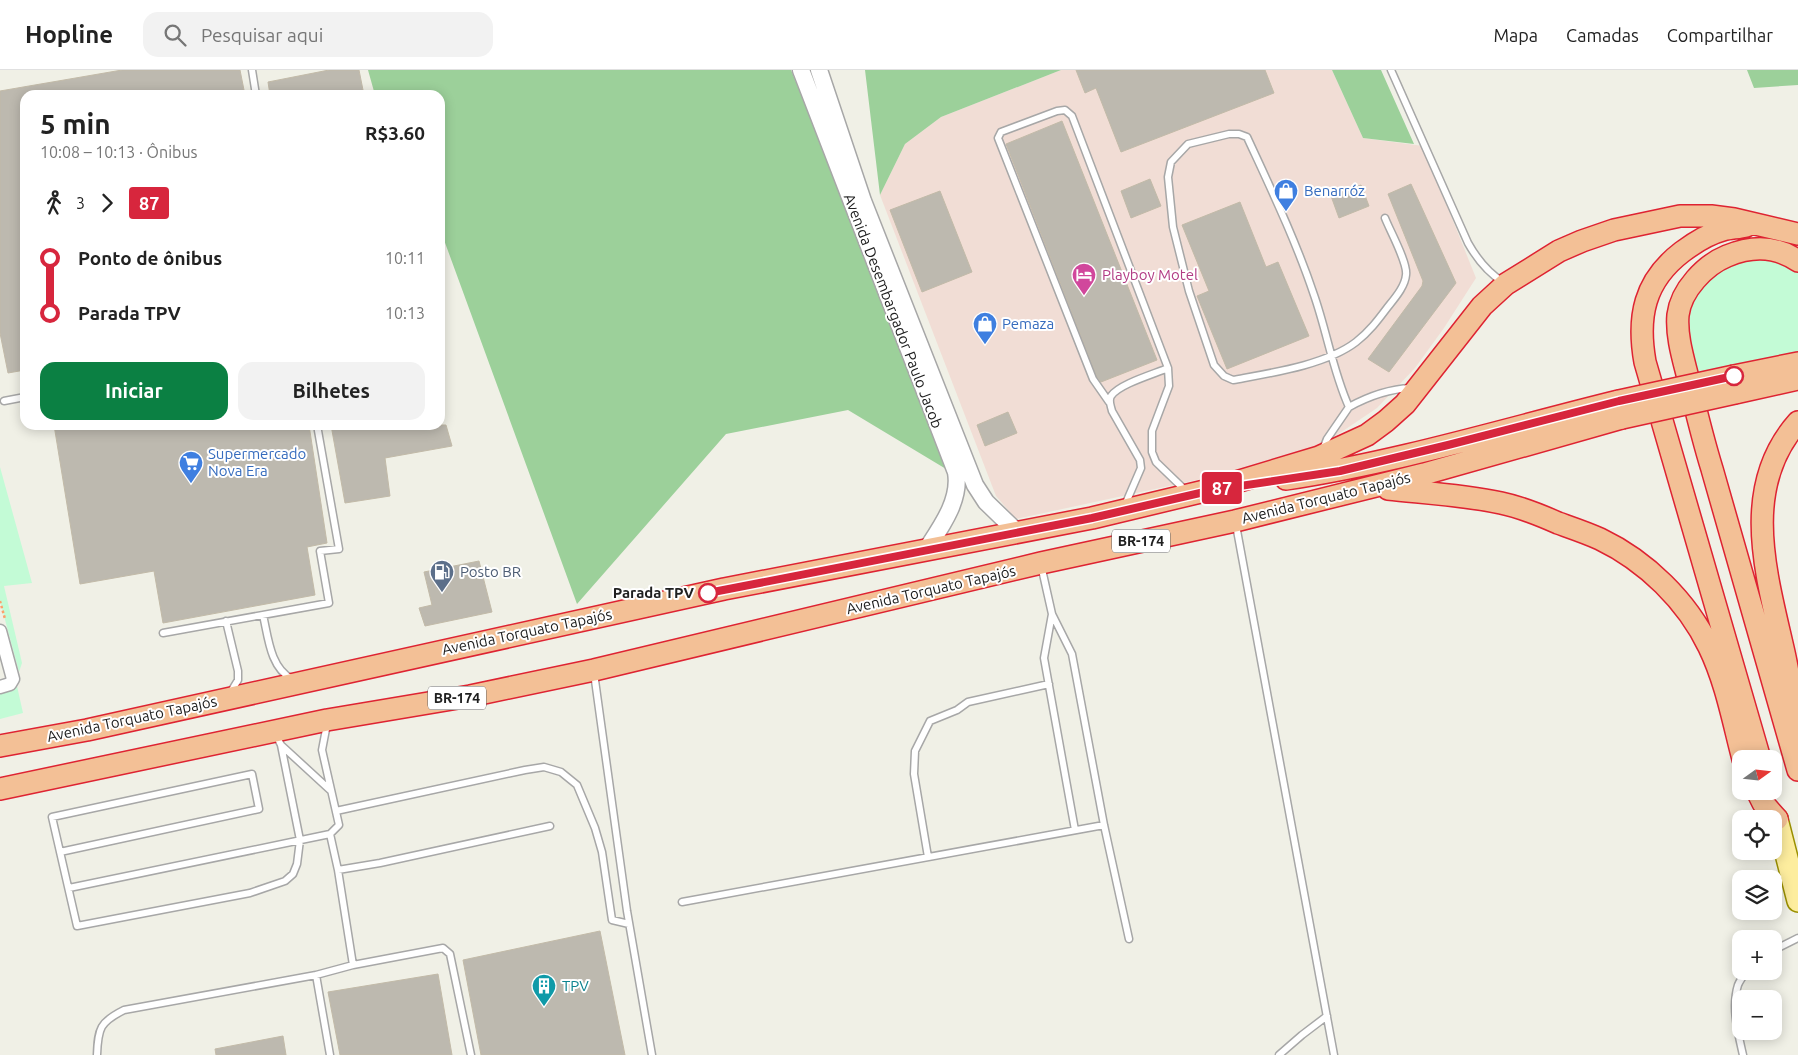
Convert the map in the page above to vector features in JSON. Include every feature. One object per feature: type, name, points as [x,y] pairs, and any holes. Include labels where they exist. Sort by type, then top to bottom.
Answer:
[{"type":"highway","name":"Avenida Torquato Tapajós","points":[[0,746],[87,730],[724,589],[1018,533],[1213,490],[1319,457],[1355,441],[1380,426],[1405,404],[1482,306],[1506,284],[1560,251],[1582,241],[1614,230],[1680,216],[1711,216],[1734,219],[1798,234]]},
{"type":"highway","points":[[1756,225],[1722,230],[1690,246],[1662,269],[1653,282],[1646,301],[1641,326],[1641,342],[1645,362],[1757,750]]},
{"type":"highway","points":[[1798,261],[1779,251],[1764,248],[1740,250],[1722,258],[1707,268],[1692,284],[1682,301],[1678,313],[1678,326],[1683,356],[1703,437],[1798,770]]},
{"type":"highway","points":[[1213,490],[1340,471],[1448,445],[1621,410],[1735,385],[1798,363]]},
{"type":"highway","points":[[1735,385],[1798,379]]},
{"type":"highway","name":"Avenida Torquato Tapajós","points":[[0,789],[278,738],[327,720],[470,696],[594,670],[1041,564],[1235,521],[1424,474],[1621,410]]},
{"type":"highway","points":[[1797,715],[1764,559],[1761,530],[1762,507],[1773,461],[1798,422]]},
{"type":"highway","points":[[1370,487],[1467,497],[1502,503],[1601,539],[1628,555],[1655,576],[1694,620],[1709,646],[1720,673],[1741,750]]},
{"type":"highway","points":[[1762,800],[1769,810]]},
{"type":"main road","points":[[1782,839],[1798,901]]},
{"type":"street","name":"Avenida Desembargador Paulo Jacob","points":[[801,70],[956,472],[957,481],[954,500],[941,527],[926,550]]},
{"type":"street","name":"Avenida Desembargador Paulo Jacob","points":[[819,70],[863,202],[975,485],[986,502],[1018,533]]},
{"type":"street","points":[[0,631],[12,679],[10,684],[0,686]]},
{"type":"lane","points":[[252,70],[255,90]]},
{"type":"lane","points":[[1391,70],[1468,243],[1478,260],[1491,274],[1506,284]]},
{"type":"lane","points":[[1122,511],[1142,468],[1140,460],[1112,411],[1109,402],[1093,379],[998,138],[1001,132],[1057,111],[1065,110],[1072,116],[1168,368],[1169,386],[1152,431],[1152,452],[1156,462],[1191,495]]},
{"type":"lane","points":[[1349,407],[1340,387],[1332,355],[1314,295],[1283,215],[1247,138],[1239,134],[1229,134],[1188,144],[1171,162],[1168,177],[1173,227],[1188,291],[1214,365],[1224,376],[1233,380],[1298,368],[1332,355],[1355,343],[1370,330],[1399,292],[1406,275],[1403,260],[1385,218]]},
{"type":"lane","points":[[1109,402],[1111,396],[1121,388],[1168,368]]},
{"type":"lane","points":[[1319,457],[1327,439],[1349,407],[1384,392],[1418,388]]},
{"type":"lane","points":[[4,401],[20,398]]},
{"type":"lane","points":[[163,633],[329,603],[320,551],[339,548],[318,430]]},
{"type":"lane","points":[[1235,521],[1334,1055]]},
{"type":"lane","points":[[1041,564],[1052,614],[1072,654],[1104,825],[1129,940]]},
{"type":"lane","points":[[1052,614],[1044,658],[1075,830]]},
{"type":"lane","points":[[263,615],[278,668],[288,677],[300,682]]},
{"type":"lane","points":[[224,700],[238,680],[238,671],[226,621]]},
{"type":"lane","points":[[594,670],[629,924],[652,1055]]},
{"type":"lane","points":[[928,857],[914,774],[915,751],[930,721],[957,710],[968,702],[1049,684]]},
{"type":"lane","points":[[69,888],[330,834],[339,825],[322,750],[327,720]]},
{"type":"lane","points":[[278,738],[330,790]]},
{"type":"lane","points":[[60,852],[259,809],[252,774],[52,817],[60,852],[69,888],[77,926],[250,893],[285,881],[293,874],[297,864],[300,840],[278,738]]},
{"type":"lane","points":[[336,811],[525,770],[544,767],[561,772],[577,785],[595,828],[602,852],[612,920],[629,924]]},
{"type":"lane","points":[[682,902],[1104,825]]},
{"type":"lane","points":[[338,870],[380,863],[550,826]]},
{"type":"lane","points":[[330,834],[338,870],[353,965]]},
{"type":"lane","points":[[1782,946],[1798,938]]},
{"type":"lane","points":[[97,1055],[98,1036],[106,1019],[124,1010],[316,975],[353,965],[443,948],[450,954],[471,1055]]},
{"type":"lane","points":[[316,975],[330,1055]]},
{"type":"lane","points":[[1741,980],[1735,1000],[1737,1031],[1743,1055]]},
{"type":"lane","points":[[1280,1055],[1302,1034],[1326,1016]]},
{"type":"shaded area","points":[[1061,70],[1332,70],[1363,138],[1423,146],[1476,278],[1444,328],[1415,368],[1377,408],[1331,439],[1276,463],[1016,519],[996,496],[880,195],[905,144],[941,117]]},
{"type":"green space","points":[[368,70],[791,70],[956,475],[848,410],[726,434],[577,604],[445,243],[445,90],[374,90]]},
{"type":"green space","points":[[865,70],[1061,70],[941,117],[905,144],[880,195]]},
{"type":"green space","points":[[1332,70],[1381,70],[1414,144],[1363,138]]},
{"type":"green space","points":[[1747,70],[1798,70],[1798,85],[1754,88]]},
{"type":"green space","points":[[1763,258],[1780,262],[1798,273],[1798,355],[1697,376],[1687,338],[1687,331],[1693,303],[1701,286],[1711,274],[1722,268]]},
{"type":"green space","points":[[0,467],[32,583],[4,586],[22,663],[19,672],[0,601]]},
{"type":"green space","points":[[17,686],[23,713],[0,719],[0,691]]},
{"type":"building","points":[[122,70],[240,70],[244,90],[20,90],[20,371],[8,373],[0,333],[0,91]]},
{"type":"building","points":[[329,70],[359,70],[363,90],[269,90],[268,82]]},
{"type":"building","points":[[1076,70],[1265,70],[1274,93],[1121,152],[1096,88],[1085,93]]},
{"type":"building","points":[[1062,121],[1157,360],[1101,382],[1097,377],[1006,144]]},
{"type":"building","points":[[1150,179],[1161,206],[1131,218],[1121,191]]},
{"type":"building","points":[[1411,184],[1456,283],[1389,372],[1368,359],[1422,286],[1423,281],[1388,194]]},
{"type":"building","points":[[1361,185],[1369,206],[1339,218],[1331,196]]},
{"type":"building","points":[[940,191],[972,272],[922,292],[890,210]]},
{"type":"building","points":[[1240,202],[1266,267],[1278,262],[1309,336],[1227,369],[1197,296],[1209,291],[1182,225]]},
{"type":"building","points":[[1008,412],[1017,433],[985,446],[977,425]]},
{"type":"building","points":[[446,425],[452,446],[385,458],[390,496],[345,503],[332,430],[445,430]]},
{"type":"building","name":"Supermercado Nova Era","points":[[55,430],[310,430],[327,543],[307,547],[315,595],[163,623],[154,571],[80,584]]},
{"type":"building","name":"Posto BR","points":[[479,561],[492,612],[425,626],[419,608],[432,605],[424,572]]},
{"type":"building","name":"TPV","points":[[600,931],[625,1055],[481,1055],[463,960]]},
{"type":"building","points":[[438,974],[452,1055],[340,1055],[328,992]]},
{"type":"building","points":[[283,1036],[286,1055],[216,1055],[215,1049]]},
{"type":"bus line","name":"87","points":[[708,593],[1092,518],[1213,490],[1340,471],[1619,401],[1734,376]]},
{"type":"place","name":"Benarróz","points":[[1286,212]]},
{"type":"place","name":"Playboy Motel","points":[[1084,296]]},
{"type":"place","name":"Pemaza","points":[[985,345]]},
{"type":"place","name":"Supermercado Nova Era","points":[[191,484]]},
{"type":"place","name":"Posto BR","points":[[442,593]]},
{"type":"place","name":"Parada TPV","points":[[708,593]]},
{"type":"place","name":"TPV","points":[[544,1007]]}]
